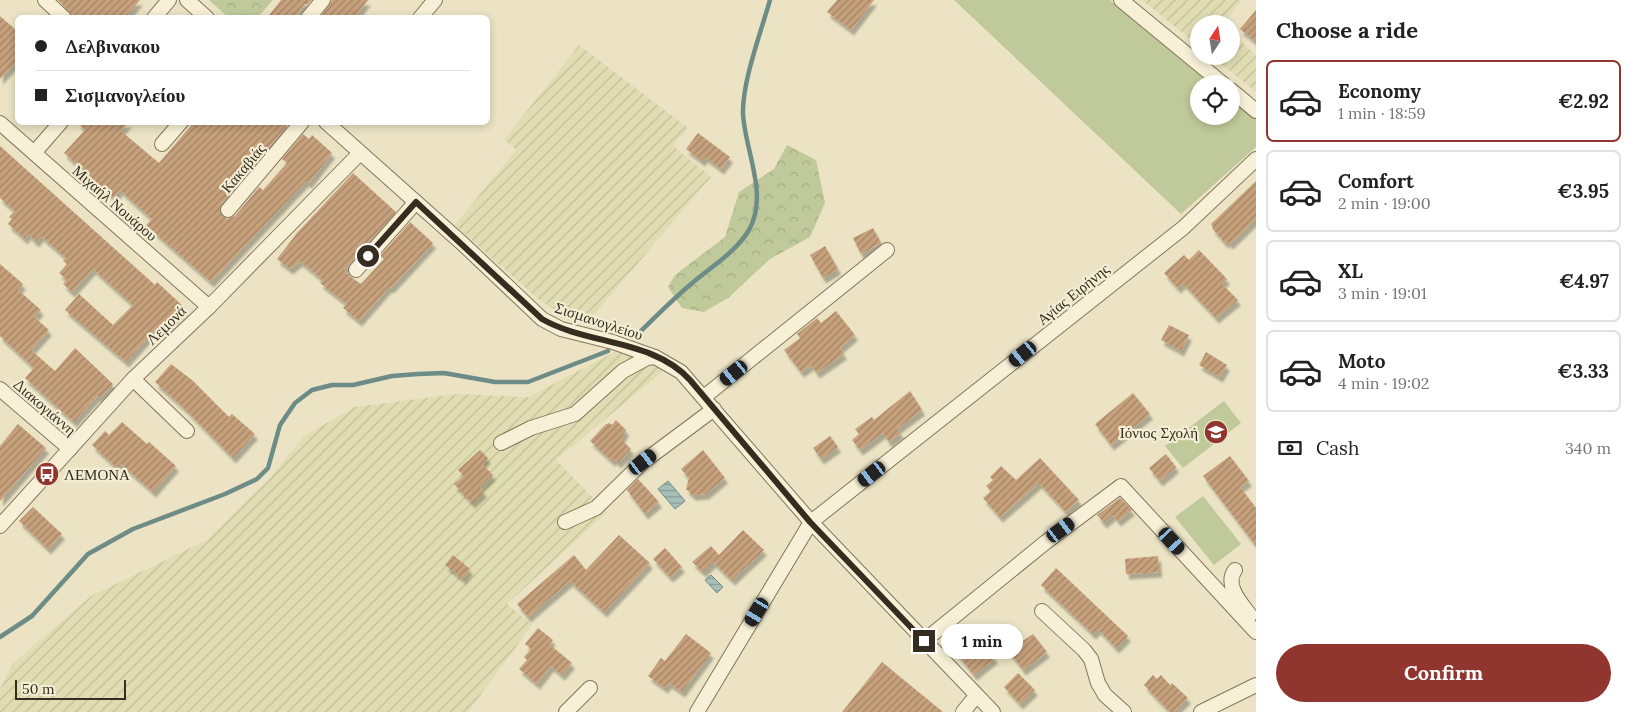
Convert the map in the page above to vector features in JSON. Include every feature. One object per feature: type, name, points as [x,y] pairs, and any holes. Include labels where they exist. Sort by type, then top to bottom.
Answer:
[{"type":"street","points":[[45,0],[61,15]]},
{"type":"street","points":[[156,15],[169,0]]},
{"type":"street","points":[[187,0],[204,15]]},
{"type":"street","points":[[310,15],[323,0]]},
{"type":"street","points":[[422,15],[435,0]]},
{"type":"street","points":[[1122,0],[1212,75]]},
{"type":"street","points":[[1240,98],[1256,111]]},
{"type":"street","name":"Μιχαήλ Νουάρου","points":[[0,123],[209,307]]},
{"type":"street","points":[[34,153],[59,125]]},
{"type":"street","points":[[162,144],[178,125]]},
{"type":"street","name":"Κακαβιάς","points":[[228,210],[299,125]]},
{"type":"street","name":"Σισμανογλείου","points":[[332,125],[360,153],[416,202],[542,319],[562,329],[614,342],[655,357],[681,372],[810,522],[992,712]]},
{"type":"street","name":"Λεμονά","points":[[0,526],[133,379],[209,307],[360,153]]},
{"type":"street","name":"Αγίας Ειρήνης","points":[[810,522],[1183,228],[1256,159]]},
{"type":"street","points":[[356,270],[416,202]]},
{"type":"street","points":[[704,397],[887,250]]},
{"type":"street","points":[[501,443],[531,428],[575,414],[623,371],[647,358],[655,357]]},
{"type":"street","points":[[133,379],[187,431]]},
{"type":"street","name":"Διακογιάννη","points":[[0,389],[70,449]]},
{"type":"street","points":[[565,522],[596,508],[643,462],[714,409]]},
{"type":"street","points":[[924,641],[1046,542],[1122,486],[1256,632]]},
{"type":"street","points":[[697,712],[810,522]]},
{"type":"street","points":[[1235,570],[1230,579],[1232,587],[1256,624]]},
{"type":"street","points":[[1042,611],[1084,650],[1091,659],[1098,683],[1105,695],[1124,712]]},
{"type":"street","points":[[1201,712],[1256,685]]},
{"type":"street","points":[[566,712],[590,688]]},
{"type":"street","points":[[963,712],[976,696]]},
{"type":"shaded area","points":[[1142,0],[1242,0],[1230,15],[1190,15],[1190,39]]},
{"type":"shaded area","points":[[1240,41],[1256,55],[1256,92],[1240,79],[1240,75],[1235,75],[1222,65],[1240,65]]},
{"type":"shaded area","points":[[579,45],[688,128],[673,146],[711,177],[588,322],[574,319],[555,311],[537,298],[455,225],[516,150],[504,140]]},
{"type":"shaded area","points":[[616,351],[667,368],[556,460],[607,512],[507,604],[532,625],[468,712],[0,712],[0,689],[12,664],[91,596],[207,540],[268,480],[303,437],[354,407],[457,394],[529,397]]},
{"type":"green space","points":[[209,0],[273,0],[260,15],[226,15]]},
{"type":"green space","points":[[954,0],[1110,0],[1202,75],[1190,75],[1190,125],[1240,125],[1240,105],[1256,118],[1256,147],[1181,214]]},
{"type":"green space","points":[[787,145],[816,160],[825,203],[810,237],[770,259],[728,298],[704,312],[682,308],[668,287],[675,275],[725,237],[739,192],[774,169]]},
{"type":"green space","points":[[1224,401],[1241,423],[1183,468],[1165,446]]},
{"type":"green space","points":[[1203,496],[1241,544],[1214,565],[1175,517]]},
{"type":"water","points":[[668,481],[685,501],[675,509],[658,489]]},
{"type":"water","points":[[711,575],[723,587],[717,593],[705,580]]},
{"type":"building","points":[[58,0],[140,0],[128,15],[71,15]]},
{"type":"building","points":[[281,0],[312,0],[307,5],[305,4],[296,15],[269,15]]},
{"type":"building","points":[[332,0],[368,0],[356,15],[322,15]]},
{"type":"building","points":[[837,0],[874,0],[851,30],[827,12]]},
{"type":"building","points":[[1256,10],[1256,42],[1240,29]]},
{"type":"building","points":[[0,16],[15,29],[15,63],[0,79]]},
{"type":"building","points":[[80,125],[126,125],[121,131],[159,163],[191,125],[287,125],[221,204],[220,213],[227,219],[235,216],[259,187],[263,190],[287,163],[282,159],[303,134],[309,139],[312,135],[332,153],[309,183],[306,181],[211,282],[146,225],[152,219],[120,190],[114,198],[64,153],[85,130]]},
{"type":"building","points":[[698,133],[730,157],[721,169],[705,157],[702,161],[686,149]]},
{"type":"building","points":[[0,146],[155,285],[157,282],[185,308],[162,332],[157,327],[126,362],[65,310],[79,294],[113,325],[133,305],[93,269],[72,292],[63,284],[67,280],[59,273],[67,264],[63,261],[66,258],[41,236],[36,242],[28,234],[25,239],[8,224],[12,219],[9,217],[15,211],[0,198]]},
{"type":"building","points":[[353,173],[396,212],[344,270],[351,277],[361,284],[384,259],[380,256],[410,222],[433,243],[391,288],[389,287],[359,321],[343,308],[347,304],[320,283],[323,280],[300,261],[290,269],[277,259],[297,233]]},
{"type":"building","points":[[1256,181],[1256,219],[1230,244],[1227,241],[1225,243],[1212,228],[1211,224]]},
{"type":"building","points":[[873,228],[881,243],[861,254],[853,238]]},
{"type":"building","points":[[825,246],[838,269],[823,278],[810,255]]},
{"type":"building","points":[[1199,250],[1227,279],[1222,284],[1238,300],[1216,318],[1183,283],[1178,288],[1164,273],[1184,255],[1189,260]]},
{"type":"building","points":[[0,264],[23,284],[18,290],[41,310],[34,317],[49,330],[31,350],[55,371],[75,348],[113,384],[100,398],[97,396],[74,422],[25,378],[34,368],[0,336]]},
{"type":"building","points":[[836,311],[855,335],[840,348],[844,354],[817,373],[811,365],[801,372],[784,350],[800,338],[797,334],[817,318],[821,323]]},
{"type":"building","points":[[1169,325],[1189,335],[1181,351],[1161,340]]},
{"type":"building","points":[[1206,352],[1227,365],[1220,377],[1199,365]]},
{"type":"building","points":[[171,364],[192,380],[229,417],[232,414],[255,434],[233,458],[184,408],[155,382]]},
{"type":"building","points":[[910,391],[922,410],[897,429],[901,433],[889,442],[883,433],[860,450],[852,440],[859,434],[855,429],[872,417],[874,420]]},
{"type":"building","points":[[1133,393],[1150,414],[1111,445],[1095,424]]},
{"type":"building","points":[[616,420],[626,430],[621,439],[631,449],[618,463],[614,459],[612,461],[590,441],[605,425],[609,423],[612,425]]},
{"type":"building","points":[[122,422],[147,444],[149,442],[176,466],[153,492],[121,464],[117,468],[92,445],[105,431],[109,435]]},
{"type":"building","points":[[18,424],[46,448],[0,501],[0,446]]},
{"type":"building","points":[[830,436],[838,447],[821,459],[813,448]]},
{"type":"building","points":[[480,450],[488,458],[482,464],[493,475],[480,487],[484,492],[472,503],[454,484],[464,476],[458,470]]},
{"type":"building","points":[[703,450],[725,478],[706,494],[693,495],[686,489],[689,478],[681,469]]},
{"type":"building","points":[[1166,454],[1176,467],[1160,481],[1149,468]]},
{"type":"building","points":[[1230,456],[1249,481],[1240,487],[1256,508],[1256,546],[1203,476]]},
{"type":"building","points":[[1040,458],[1079,500],[1066,512],[1039,483],[1000,517],[983,498],[991,491],[986,486],[993,480],[990,477],[1001,466],[1016,480]]},
{"type":"building","points":[[638,479],[659,502],[645,514],[627,490]]},
{"type":"building","points":[[1120,498],[1132,510],[1118,521],[1113,515],[1104,523],[1097,515]]},
{"type":"building","points":[[33,507],[62,534],[48,549],[19,521]]},
{"type":"building","points":[[743,530],[764,550],[732,580],[713,562],[703,572],[692,562],[711,546],[719,555]]},
{"type":"building","points":[[619,535],[650,563],[604,612],[570,581],[528,617],[517,604],[574,555],[586,570]]},
{"type":"building","points":[[665,548],[682,567],[670,577],[653,559]]},
{"type":"building","points":[[453,555],[470,569],[463,579],[445,565]]},
{"type":"building","points":[[1158,556],[1159,572],[1126,574],[1125,559]]},
{"type":"building","points":[[1056,568],[1128,636],[1116,648],[1098,629],[1093,634],[1041,585]]},
{"type":"building","points":[[538,628],[553,640],[549,644],[572,663],[562,675],[551,666],[537,684],[519,669],[527,660],[524,657],[531,649],[525,644]]},
{"type":"building","points":[[954,629],[960,637],[971,629],[995,658],[974,675],[944,638]]},
{"type":"building","points":[[686,634],[711,653],[682,692],[669,683],[665,688],[648,676],[661,658],[665,661]]},
{"type":"building","points":[[1033,634],[1047,652],[1023,670],[1008,651]]},
{"type":"building","points":[[882,662],[943,712],[842,712]]},
{"type":"building","points":[[1018,673],[1035,690],[1020,704],[1004,687]]},
{"type":"building","points":[[1153,675],[1157,679],[1161,675],[1170,685],[1172,683],[1188,698],[1174,712],[1170,712],[1144,685]]},
{"type":"waterway","points":[[636,336],[677,296],[737,246],[749,230],[755,216],[756,188],[743,114],[749,72],[770,0]]},
{"type":"waterway","points":[[0,637],[32,616],[88,554],[133,529],[225,494],[257,479],[268,468],[280,425],[295,403],[312,390],[332,385],[353,385],[392,376],[444,373],[495,382],[528,382],[608,351]]},
{"type":"place","name":"Ιόνιος Σχολή","points":[[1216,432]]},
{"type":"place","name":"ΛΕΜΟΝΑ","points":[[47,474]]},
{"type":"route","points":[[368,256],[416,202],[542,319],[562,329],[614,342],[669,363],[690,380],[810,522],[924,641]]}]
